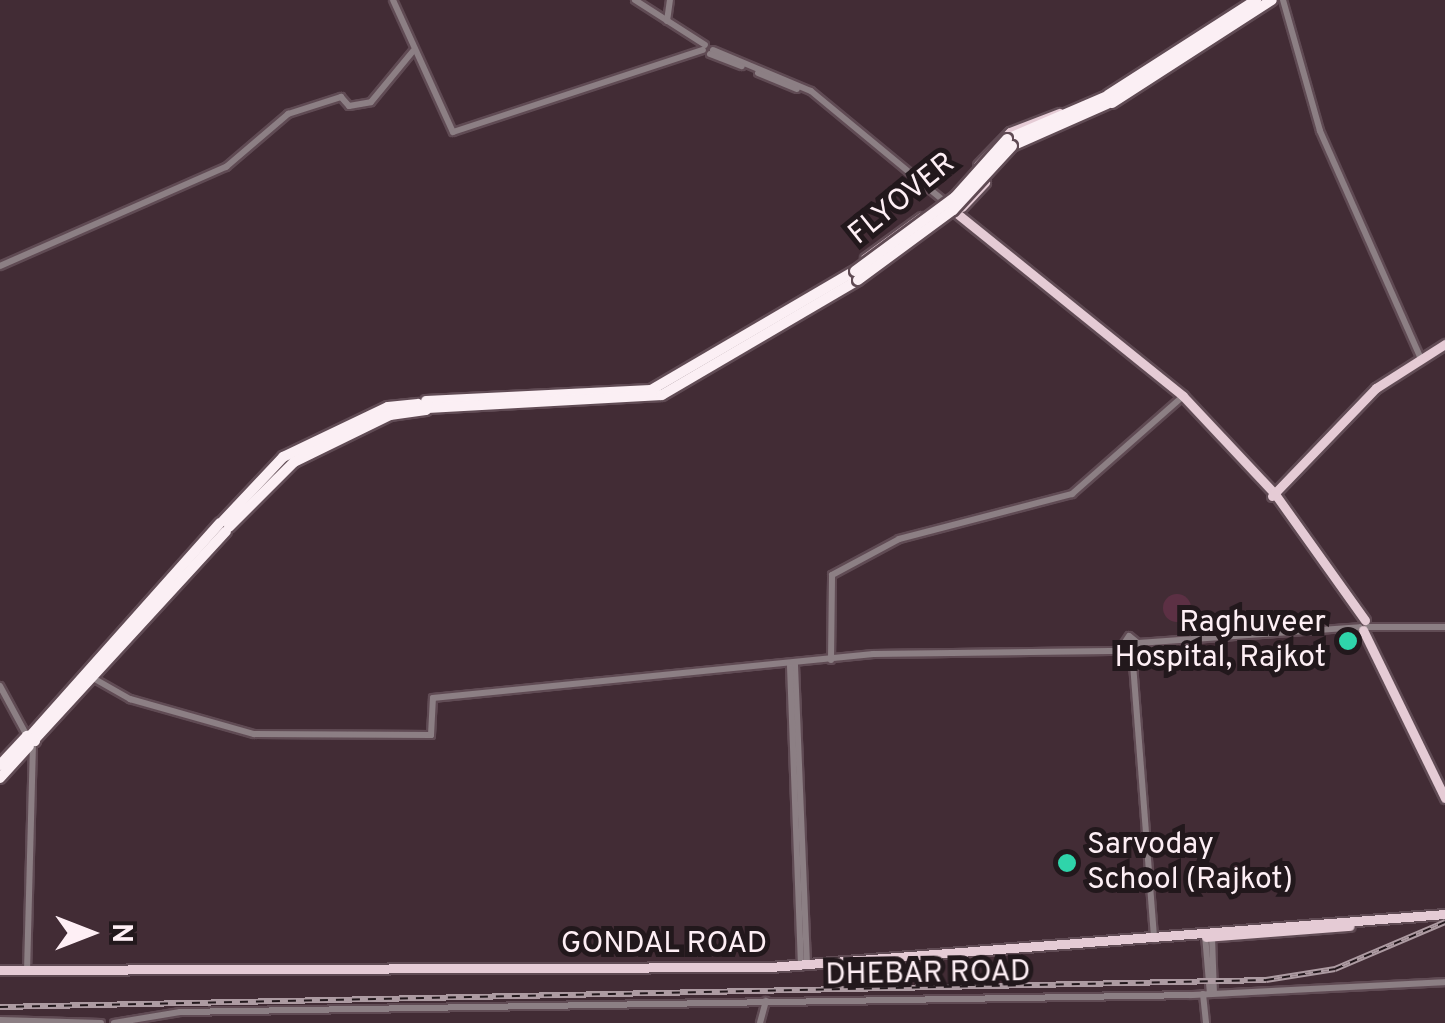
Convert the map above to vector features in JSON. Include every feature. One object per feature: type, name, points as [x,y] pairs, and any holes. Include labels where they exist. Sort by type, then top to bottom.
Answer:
[{"type":"highway","points":[[1108,100],[1256,0]]},
{"type":"highway","points":[[1108,100],[1272,0]]},
{"type":"highway","name":"FLYOVER","points":[[225,526],[294,462],[423,405],[638,402],[857,276],[955,197],[1009,142],[1060,117],[1108,100]]},
{"type":"highway","points":[[0,766],[92,678],[225,526]]},
{"type":"highway","points":[[0,778],[225,526]]},
{"type":"main road","points":[[825,292],[854,288],[1012,151],[1060,117]]},
{"type":"main road","points":[[825,292],[948,208],[1002,138],[1060,117]]},
{"type":"main road","points":[[948,208],[1182,398],[1273,496],[1364,625],[1445,798]]},
{"type":"main road","points":[[1273,496],[1366,398],[1420,357],[1445,344]]},
{"type":"main road","points":[[1419,740],[1445,787]]},
{"type":"main road","name":"GONDAL ROAD","points":[[26,975],[804,966],[1445,916]]},
{"type":"main road","name":"GONDAL ROAD","points":[[26,975],[804,966]]},
{"type":"main road","points":[[0,972],[26,975]]},
{"type":"street","points":[[635,0],[706,50],[810,95],[948,208]]},
{"type":"street","points":[[667,21],[670,0]]},
{"type":"street","points":[[1283,0],[1320,131],[1420,357]]},
{"type":"street","points":[[394,4],[412,52],[453,132],[706,50]]},
{"type":"street","points":[[0,266],[226,167],[288,114],[340,98],[349,106],[371,102],[412,52]]},
{"type":"street","points":[[831,660],[832,575],[898,539],[1072,494],[1182,398]]},
{"type":"street","points":[[1123,645],[1129,636],[1138,643],[1364,625],[1385,632],[1445,628]]},
{"type":"street","points":[[1138,643],[1132,651],[1154,938]]},
{"type":"street","points":[[92,678],[130,699],[254,734],[431,736],[433,698],[831,660],[1123,645],[1132,651]]},
{"type":"street","points":[[792,666],[804,966]]},
{"type":"street","points":[[0,686],[30,740],[26,975]]},
{"type":"street","points":[[1206,1023],[1208,934]]},
{"type":"street","name":"DHEBAR ROAD","points":[[114,1023],[180,1012],[1209,994],[1445,982]]},
{"type":"street","points":[[758,1023],[764,1001]]},
{"type":"street","points":[[0,1020],[101,1023]]},
{"type":"shaded area","points":[[1177,594],[1187,598],[1191,608],[1187,618],[1177,622],[1167,618],[1163,608],[1167,598]]},
{"type":"railway","points":[[0,1007],[1266,980],[1335,969],[1445,922]]},
{"type":"place","name":"Raghuveer Hospital, Rajkot","points":[[1348,641]]},
{"type":"place","name":"Sarvoday School (Rajkot)","points":[[1067,863]]}]
